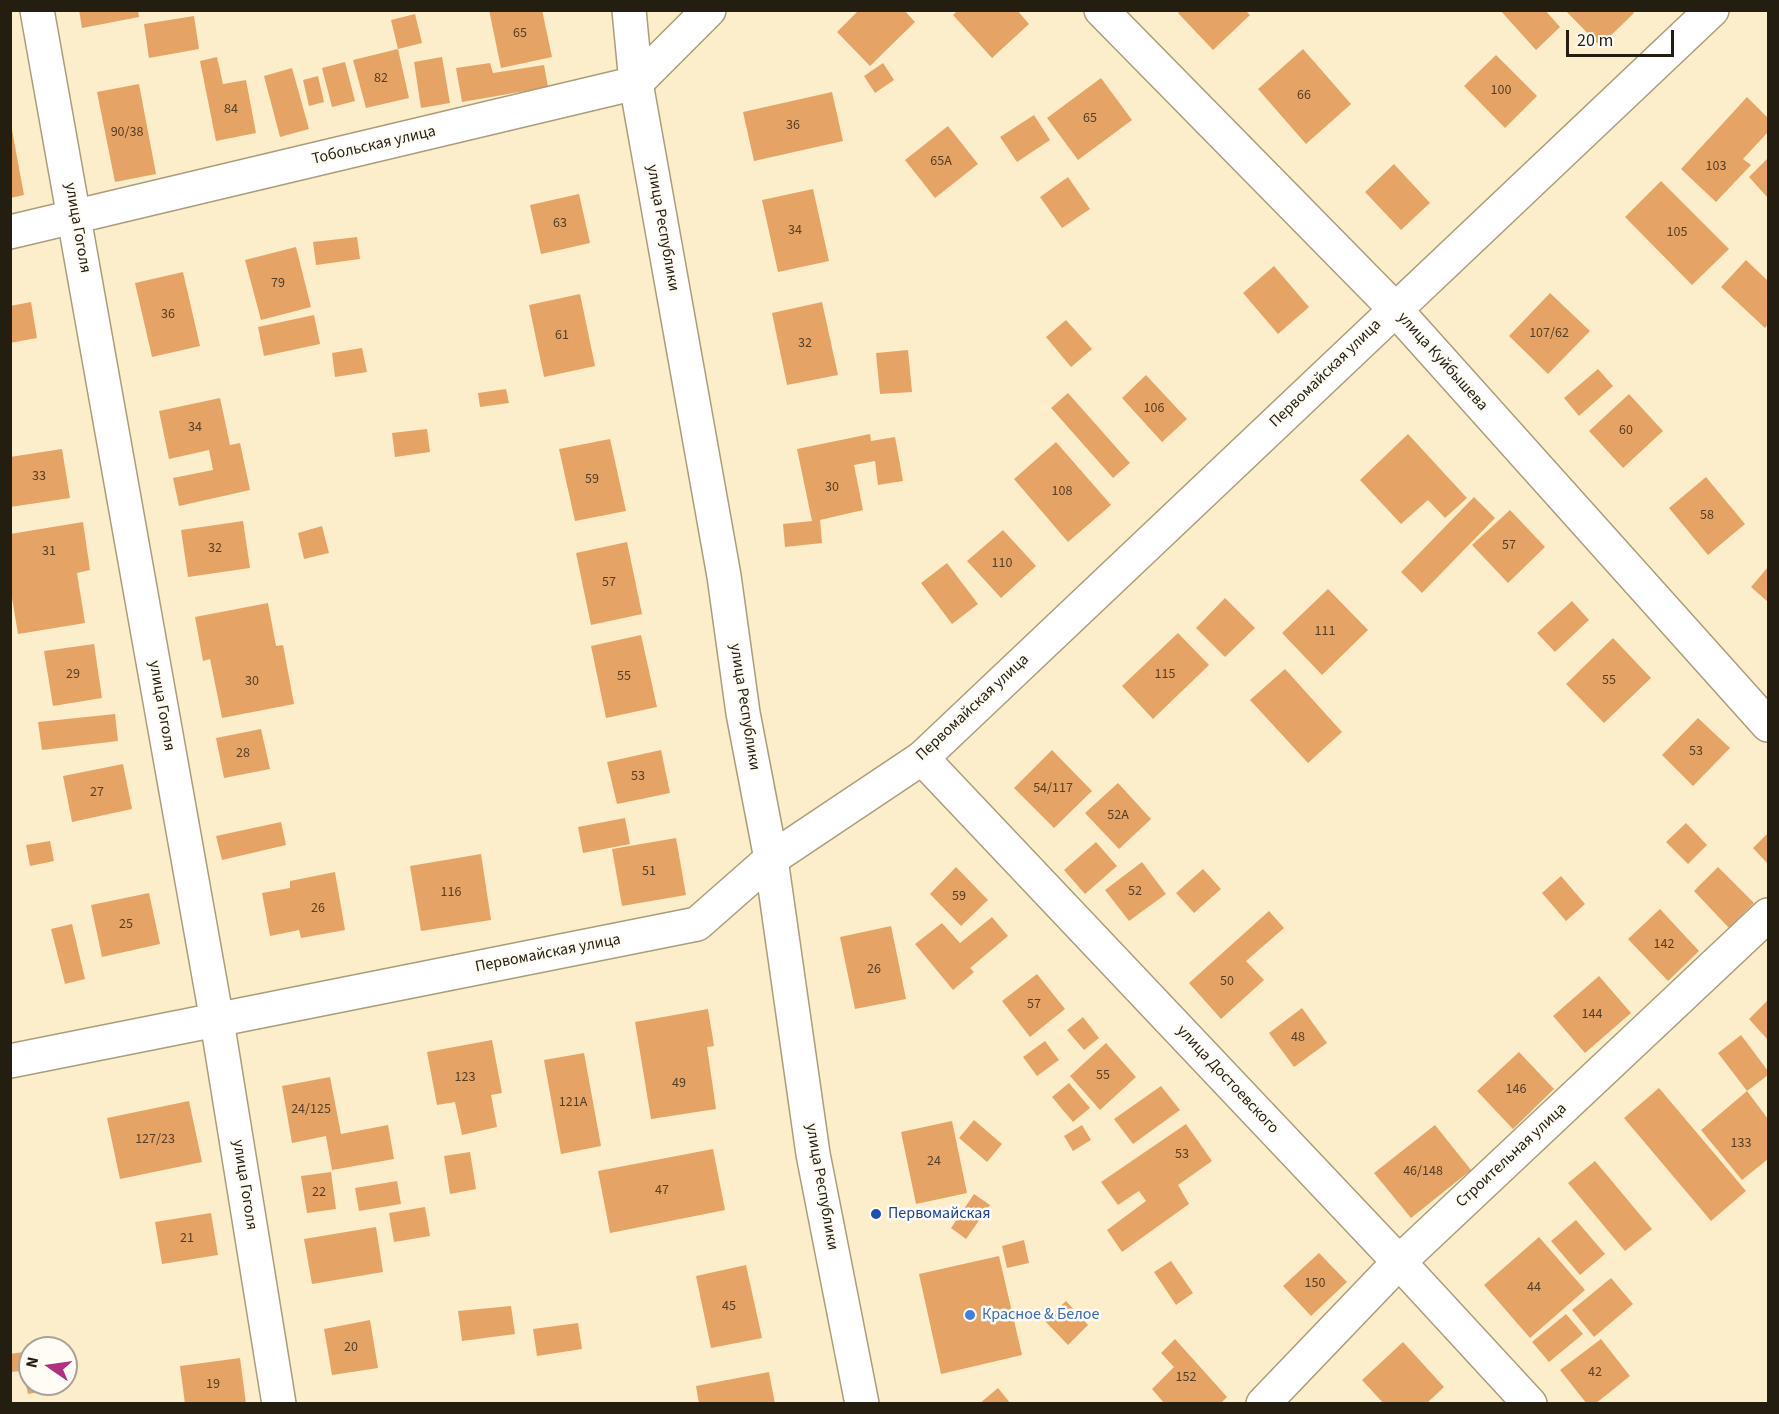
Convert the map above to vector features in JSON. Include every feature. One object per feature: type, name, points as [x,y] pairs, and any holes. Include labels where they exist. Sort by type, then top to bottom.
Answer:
[{"type":"street","name":"улица Гоголя","points":[[37,10],[217,1021],[279,1404]]},
{"type":"street","name":"улица Республики","points":[[629,10],[636,83],[722,566],[743,713],[771,859],[813,1154],[862,1404]]},
{"type":"street","points":[[636,83],[709,10]]},
{"type":"street","name":"улица Куйбышева","points":[[1101,10],[1395,309],[1768,725]]},
{"type":"street","name":"Первомайская улица","points":[[10,1061],[697,924],[771,859],[922,758],[1712,10]]},
{"type":"street","name":"Тобольская улица","points":[[10,232],[636,83]]},
{"type":"street","name":"улица Достоевского","points":[[922,758],[1399,1262],[1530,1404]]},
{"type":"street","name":"Строительная улица","points":[[1263,1404],[1399,1262],[1768,915]]},
{"type":"building","points":[[79,10],[138,10],[139,17],[82,28]]},
{"type":"building","points":[[489,10],[542,10],[552,57],[501,68]]},
{"type":"building","points":[[859,10],[904,10],[915,22],[870,66],[837,32]]},
{"type":"building","points":[[958,10],[1017,10],[1029,24],[992,58],[953,15]]},
{"type":"building","points":[[1181,10],[1245,10],[1250,15],[1213,50],[1178,13]]},
{"type":"building","points":[[1500,10],[1545,10],[1560,27],[1536,50]]},
{"type":"building","points":[[1565,10],[1631,10],[1634,13],[1600,46]]},
{"type":"building","points":[[415,14],[422,43],[398,49],[391,20]]},
{"type":"building","points":[[194,16],[199,49],[149,58],[144,24]]},
{"type":"building","points":[[398,49],[409,98],[366,108],[353,60]]},
{"type":"building","points":[[1303,49],[1351,104],[1306,144],[1258,89]]},
{"type":"building","points":[[1496,55],[1537,96],[1505,128],[1464,86]]},
{"type":"building","points":[[217,57],[223,84],[246,80],[256,133],[216,141],[200,61]]},
{"type":"building","points":[[442,57],[450,103],[421,108],[414,62]]},
{"type":"building","points":[[345,62],[355,101],[332,107],[322,68]]},
{"type":"building","points":[[490,63],[493,73],[544,65],[548,87],[462,102],[456,68]]},
{"type":"building","points":[[883,63],[894,80],[875,93],[864,76]]},
{"type":"building","points":[[292,68],[309,129],[280,137],[264,76]]},
{"type":"building","points":[[318,76],[324,102],[309,106],[303,80]]},
{"type":"building","points":[[1101,78],[1132,120],[1078,160],[1047,118]]},
{"type":"building","points":[[139,84],[156,174],[115,182],[97,92]]},
{"type":"building","points":[[832,92],[843,141],[754,161],[743,112]]},
{"type":"building","points":[[1747,97],[1768,118],[1768,132],[1743,159],[1751,165],[1716,202],[1681,169]]},
{"type":"building","points":[[1034,115],[1050,140],[1017,162],[1000,137]]},
{"type":"building","points":[[948,126],[978,164],[935,198],[905,160]]},
{"type":"building","points":[[12,130],[24,195],[10,198],[10,131]]},
{"type":"building","points":[[1768,158],[1768,198],[1749,177]]},
{"type":"building","points":[[1394,164],[1430,203],[1401,230],[1365,192]]},
{"type":"building","points":[[1068,177],[1090,209],[1062,228],[1040,197]]},
{"type":"building","points":[[1661,181],[1729,249],[1692,285],[1625,217]]},
{"type":"building","points":[[813,189],[829,261],[778,272],[762,200]]},
{"type":"building","points":[[579,194],[590,243],[541,254],[530,205]]},
{"type":"building","points":[[357,237],[360,259],[316,265],[313,242]]},
{"type":"building","points":[[296,247],[311,307],[261,320],[245,260]]},
{"type":"building","points":[[1746,260],[1768,281],[1768,324],[1765,328],[1721,287]]},
{"type":"building","points":[[1274,266],[1309,307],[1278,334],[1243,293]]},
{"type":"building","points":[[183,272],[200,346],[152,357],[135,283]]},
{"type":"building","points":[[1550,293],[1590,331],[1548,374],[1509,336]]},
{"type":"building","points":[[580,294],[595,366],[544,377],[529,305]]},
{"type":"building","points":[[31,302],[37,338],[10,343],[10,306]]},
{"type":"building","points":[[822,302],[838,375],[787,385],[772,313]]},
{"type":"building","points":[[314,315],[320,344],[264,356],[258,327]]},
{"type":"building","points":[[1066,320],[1092,349],[1071,367],[1046,337]]},
{"type":"building","points":[[362,348],[367,372],[335,377],[332,353]]},
{"type":"building","points":[[908,350],[912,392],[880,394],[876,353]]},
{"type":"building","points":[[1598,369],[1613,386],[1579,416],[1564,398]]},
{"type":"building","points":[[1146,375],[1187,419],[1162,442],[1122,398]]},
{"type":"building","points":[[506,389],[509,403],[480,407],[478,393]]},
{"type":"building","points":[[1068,393],[1130,463],[1113,478],[1051,408]]},
{"type":"building","points":[[1629,394],[1663,431],[1623,468],[1589,431]]},
{"type":"building","points":[[220,398],[230,445],[240,443],[250,490],[179,506],[173,478],[213,470],[209,450],[169,459],[159,411]]},
{"type":"building","points":[[427,429],[430,452],[395,457],[392,433]]},
{"type":"building","points":[[870,434],[871,441],[895,437],[903,481],[878,485],[875,461],[854,465],[863,510],[820,520],[822,543],[785,547],[783,524],[812,521],[797,449]]},
{"type":"building","points":[[1408,434],[1467,498],[1445,518],[1428,500],[1401,524],[1360,480]]},
{"type":"building","points":[[610,439],[626,511],[575,521],[559,449]]},
{"type":"building","points":[[1056,442],[1111,505],[1068,542],[1014,479]]},
{"type":"building","points":[[62,449],[70,498],[10,507],[10,457]]},
{"type":"building","points":[[1706,477],[1745,524],[1708,555],[1669,508]]},
{"type":"building","points":[[1474,497],[1495,518],[1422,593],[1401,572]]},
{"type":"building","points":[[1510,510],[1545,547],[1508,583],[1472,545]]},
{"type":"building","points":[[243,521],[250,568],[188,577],[181,530]]},
{"type":"building","points":[[83,522],[90,570],[77,573],[85,623],[18,634],[10,586],[10,534]]},
{"type":"building","points":[[322,526],[329,553],[304,559],[298,533]]},
{"type":"building","points":[[1003,530],[1036,566],[1001,598],[967,561]]},
{"type":"building","points":[[627,542],[642,614],[591,625],[576,553]]},
{"type":"building","points":[[947,563],[978,604],[952,624],[921,583]]},
{"type":"building","points":[[1768,567],[1768,602],[1751,587]]},
{"type":"building","points":[[1328,589],[1368,630],[1322,675],[1282,633]]},
{"type":"building","points":[[1225,598],[1255,628],[1225,657],[1196,628]]},
{"type":"building","points":[[1572,601],[1589,620],[1555,652],[1537,633]]},
{"type":"building","points":[[268,603],[276,646],[283,645],[294,704],[222,718],[210,659],[203,661],[195,617]]},
{"type":"building","points":[[1178,633],[1209,665],[1153,719],[1122,686]]},
{"type":"building","points":[[641,635],[657,707],[606,718],[591,646]]},
{"type":"building","points":[[1613,638],[1651,678],[1604,723],[1566,684]]},
{"type":"building","points":[[94,644],[102,698],[53,706],[44,651]]},
{"type":"building","points":[[1285,669],[1342,732],[1308,763],[1250,700]]},
{"type":"building","points":[[115,714],[118,741],[42,750],[38,722]]},
{"type":"building","points":[[1698,718],[1730,748],[1693,786],[1662,755]]},
{"type":"building","points":[[261,729],[270,769],[224,778],[216,738]]},
{"type":"building","points":[[661,750],[670,793],[617,804],[607,762]]},
{"type":"building","points":[[1052,750],[1092,791],[1054,828],[1014,788]]},
{"type":"building","points":[[123,764],[132,809],[72,822],[63,776]]},
{"type":"building","points":[[1118,783],[1151,819],[1119,849],[1085,813]]},
{"type":"building","points":[[625,818],[630,844],[583,853],[578,827]]},
{"type":"building","points":[[281,822],[286,845],[222,860],[216,836]]},
{"type":"building","points":[[1686,823],[1707,845],[1688,864],[1666,842]]},
{"type":"building","points":[[1768,833],[1768,864],[1753,848]]},
{"type":"building","points":[[676,838],[686,895],[622,906],[612,849]]},
{"type":"building","points":[[50,841],[54,861],[30,866],[26,845]]},
{"type":"building","points":[[1096,842],[1117,866],[1085,894],[1064,870]]},
{"type":"building","points":[[481,854],[491,920],[421,931],[410,866]]},
{"type":"building","points":[[1142,862],[1166,894],[1129,921],[1105,890]]},
{"type":"building","points":[[956,867],[988,900],[961,926],[930,894]]},
{"type":"building","points":[[1718,867],[1754,903],[1729,928],[1694,891]]},
{"type":"building","points":[[1203,869],[1221,889],[1194,913],[1176,893]]},
{"type":"building","points":[[335,872],[345,930],[301,938],[299,930],[270,936],[262,893],[290,888],[290,881]]},
{"type":"building","points":[[1561,876],[1585,904],[1566,921],[1542,893]]},
{"type":"building","points":[[149,893],[160,944],[102,957],[91,905]]},
{"type":"building","points":[[1660,909],[1699,951],[1668,981],[1628,939]]},
{"type":"building","points":[[1269,911],[1284,928],[1246,961],[1264,980],[1221,1019],[1189,983]]},
{"type":"building","points":[[992,917],[1008,936],[970,968],[974,972],[953,990],[915,944],[942,923],[960,943]]},
{"type":"building","points":[[72,924],[85,979],[65,984],[51,929]]},
{"type":"building","points":[[891,926],[906,999],[855,1009],[840,937]]},
{"type":"building","points":[[1037,974],[1065,1009],[1030,1037],[1002,1001]]},
{"type":"building","points":[[1599,976],[1631,1013],[1585,1053],[1553,1016]]},
{"type":"building","points":[[1768,1000],[1768,1040],[1749,1019]]},
{"type":"building","points":[[1302,1008],[1327,1043],[1294,1067],[1269,1033]]},
{"type":"building","points":[[708,1009],[714,1046],[707,1047],[716,1109],[651,1119],[635,1022]]},
{"type":"building","points":[[1083,1017],[1099,1038],[1084,1050],[1067,1030]]},
{"type":"building","points":[[1741,1035],[1768,1071],[1768,1075],[1747,1091],[1718,1053]]},
{"type":"building","points":[[492,1040],[502,1093],[491,1095],[497,1127],[462,1135],[455,1102],[437,1105],[427,1052]]},
{"type":"building","points":[[1045,1041],[1059,1060],[1037,1076],[1023,1057]]},
{"type":"building","points":[[1106,1043],[1136,1077],[1100,1110],[1070,1076]]},
{"type":"building","points":[[1519,1052],[1554,1089],[1513,1129],[1477,1091]]},
{"type":"building","points":[[584,1053],[601,1146],[561,1154],[544,1060]]},
{"type":"building","points":[[330,1077],[341,1134],[388,1125],[394,1159],[332,1170],[326,1136],[292,1143],[282,1086]]},
{"type":"building","points":[[1069,1083],[1090,1108],[1073,1122],[1052,1097]]},
{"type":"building","points":[[1161,1086],[1180,1110],[1133,1144],[1114,1119]]},
{"type":"building","points":[[1659,1088],[1746,1191],[1711,1221],[1624,1118]]},
{"type":"building","points":[[1747,1091],[1768,1119],[1768,1159],[1742,1180],[1701,1130]]},
{"type":"building","points":[[189,1101],[202,1162],[120,1179],[107,1118]]},
{"type":"building","points":[[974,1120],[1002,1144],[987,1162],[959,1138]]},
{"type":"building","points":[[952,1121],[967,1193],[916,1204],[901,1132]]},
{"type":"building","points":[[1186,1124],[1212,1161],[1178,1185],[1189,1204],[1122,1252],[1107,1230],[1146,1201],[1139,1191],[1118,1205],[1101,1182]]},
{"type":"building","points":[[1082,1125],[1091,1140],[1073,1151],[1064,1136]]},
{"type":"building","points":[[1435,1125],[1471,1170],[1411,1218],[1374,1173]]},
{"type":"building","points":[[713,1149],[725,1210],[610,1233],[598,1171]]},
{"type":"building","points":[[470,1152],[476,1189],[450,1194],[444,1156]]},
{"type":"building","points":[[1595,1161],[1652,1229],[1625,1251],[1568,1183]]},
{"type":"building","points":[[331,1172],[336,1209],[307,1213],[301,1176]]},
{"type":"building","points":[[397,1181],[401,1204],[359,1211],[355,1188]]},
{"type":"building","points":[[974,1194],[990,1205],[966,1239],[951,1228]]},
{"type":"building","points":[[425,1207],[430,1236],[394,1242],[389,1213]]},
{"type":"building","points":[[211,1213],[218,1255],[162,1264],[155,1222]]},
{"type":"building","points":[[1576,1220],[1605,1254],[1580,1275],[1551,1241]]},
{"type":"building","points":[[376,1227],[383,1272],[312,1284],[304,1239]]},
{"type":"building","points":[[1539,1237],[1585,1290],[1530,1338],[1484,1285]]},
{"type":"building","points":[[1024,1240],[1029,1263],[1007,1268],[1002,1246]]},
{"type":"building","points":[[1319,1253],[1347,1282],[1311,1316],[1283,1286]]},
{"type":"building","name":"Красное & Белое","points":[[999,1256],[1022,1355],[941,1374],[919,1274]]},
{"type":"building","points":[[1171,1261],[1193,1293],[1176,1305],[1154,1272]]},
{"type":"building","points":[[746,1265],[762,1338],[711,1348],[696,1276]]},
{"type":"building","points":[[1611,1278],[1633,1304],[1594,1337],[1572,1310]]},
{"type":"building","points":[[1066,1301],[1088,1325],[1068,1345],[1045,1321]]},
{"type":"building","points":[[511,1306],[515,1334],[462,1341],[458,1311]]},
{"type":"building","points":[[1566,1314],[1583,1334],[1549,1362],[1532,1342]]},
{"type":"building","points":[[370,1320],[378,1368],[332,1375],[324,1329]]},
{"type":"building","points":[[578,1323],[582,1349],[537,1356],[533,1329]]},
{"type":"building","points":[[1175,1339],[1227,1397],[1220,1404],[1165,1404],[1152,1389],[1174,1367],[1161,1353]]},
{"type":"building","points":[[1601,1339],[1630,1376],[1595,1404],[1587,1404],[1560,1370]]},
{"type":"building","points":[[1403,1342],[1444,1387],[1426,1404],[1384,1404],[1362,1380]]},
{"type":"building","points":[[18,1353],[18,1371],[10,1372],[10,1354]]},
{"type":"building","points":[[240,1358],[246,1404],[185,1404],[180,1366]]},
{"type":"building","points":[[769,1372],[775,1404],[699,1404],[696,1386]]},
{"type":"building","points":[[998,1388],[1011,1404],[979,1404]]},
{"type":"place","name":"Первомайская","points":[[876,1214]]},
{"type":"place","name":"Красное & Белое","points":[[970,1315]]}]
